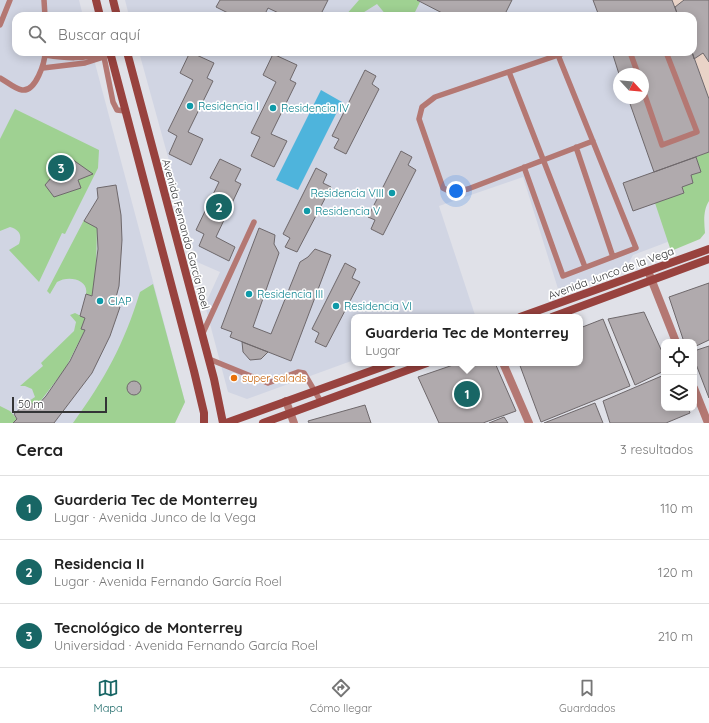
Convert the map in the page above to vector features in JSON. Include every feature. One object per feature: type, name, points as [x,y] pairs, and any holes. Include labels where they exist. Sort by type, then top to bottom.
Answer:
[{"type":"street","points":[[96,0],[99,12]]},
{"type":"street","points":[[113,0],[116,12]]},
{"type":"street","points":[[107,56],[125,112],[194,371],[204,413],[204,423]]},
{"type":"street","name":"Avenida Fernando García Roel","points":[[128,56],[202,335],[223,423]]},
{"type":"street","name":"Avenida Junco de la Vega","points":[[528,314],[709,249]]},
{"type":"street","name":"Avenida Junco de la Vega","points":[[560,314],[665,276],[708,258]]},
{"type":"street","points":[[670,263],[674,272]]},
{"type":"street","points":[[661,266],[665,276]]},
{"type":"street","points":[[648,271],[675,339]]},
{"type":"street","points":[[226,423],[384,366]]},
{"type":"street","points":[[263,423],[418,366]]},
{"type":"street","points":[[504,366],[529,423]]},
{"type":"street","points":[[697,396],[707,422]]},
{"type":"street","points":[[286,401],[294,423]]},
{"type":"lane","points":[[0,25],[10,0]]},
{"type":"lane","points":[[44,0],[45,12]]},
{"type":"lane","points":[[0,78],[25,90],[33,84],[43,68],[45,56]]},
{"type":"lane","points":[[56,56],[66,58],[90,56]]},
{"type":"lane","points":[[43,68],[85,63],[101,56]]},
{"type":"lane","points":[[555,56],[434,97],[422,107],[419,119],[443,188],[448,191],[468,189],[593,141]]},
{"type":"lane","points":[[524,168],[563,276],[636,248],[558,56]]},
{"type":"lane","points":[[631,56],[636,68]]},
{"type":"lane","points":[[648,104],[662,145],[697,132],[668,56]]},
{"type":"lane","points":[[509,72],[586,267]]},
{"type":"lane","points":[[576,147],[613,257]]},
{"type":"lane","points":[[202,335],[254,222]]},
{"type":"lane","points":[[208,359],[268,383],[298,372],[302,372],[316,391],[321,402]]},
{"type":"shaded area","points":[[0,0],[79,0],[82,12],[12,12],[12,56],[93,56],[185,402],[175,423],[0,423]]},
{"type":"shaded area","points":[[125,0],[672,0],[676,12],[128,12]]},
{"type":"shaded area","points":[[672,0],[709,0],[709,99],[693,56],[697,56],[697,12],[676,12]]},
{"type":"shaded area","points":[[140,56],[693,56],[709,99],[709,181],[702,229],[633,255],[626,268],[559,292],[523,177],[439,206],[475,314],[351,314],[351,361],[247,399],[228,392],[205,305],[220,272],[197,262]]},
{"type":"green space","points":[[359,0],[417,0],[420,2],[415,12],[384,12],[377,4],[364,12],[348,12]]},
{"type":"green space","points":[[15,109],[99,150],[98,168],[65,234],[62,233],[39,282],[9,250],[19,244],[20,235],[18,231],[10,227],[0,231],[0,139]]},
{"type":"green space","points":[[709,152],[709,201],[704,220],[705,233],[700,239],[671,251],[655,203],[684,193],[682,187],[693,182],[691,175],[701,172],[696,157]]},
{"type":"green space","points":[[84,220],[97,228],[96,269],[92,296],[86,294],[86,289],[81,282],[72,279],[57,282],[50,294],[47,291]]},
{"type":"green space","points":[[153,284],[185,402],[175,423],[73,423],[95,391],[120,345],[140,292]]},
{"type":"green space","points":[[75,313],[85,318],[81,329],[85,330],[65,369],[36,407],[29,401],[35,397],[32,389],[25,386],[20,386],[43,366],[41,363],[74,331],[76,322],[70,315]]},
{"type":"green space","points":[[0,406],[10,411],[17,419],[13,423],[0,423]]},
{"type":"water","points":[[321,90],[342,102],[298,190],[276,180]]},
{"type":"building","points":[[220,0],[328,0],[322,12],[276,12],[268,8],[266,12],[226,12],[216,7]]},
{"type":"building","points":[[417,0],[512,0],[506,12],[440,12]]},
{"type":"building","points":[[593,0],[672,0],[676,12],[598,12]]},
{"type":"building","points":[[684,0],[709,0],[709,62],[703,53],[694,59],[693,56],[697,56],[697,12],[677,12],[675,7]]},
{"type":"building","name":"Residencia I","points":[[188,56],[199,56],[214,63],[207,78],[213,81],[188,132],[203,139],[191,165],[169,154],[177,136],[168,131],[193,80],[180,73]]},
{"type":"building","name":"Residencia IV","points":[[272,56],[277,56],[297,65],[290,80],[296,83],[271,134],[287,141],[274,167],[251,156],[260,137],[251,133],[276,82],[263,75]]},
{"type":"building","points":[[613,56],[693,56],[709,99],[709,152],[654,172],[630,104],[649,104],[649,68],[617,68]]},
{"type":"building","points":[[365,70],[376,76],[372,84],[379,89],[346,154],[334,148],[339,139],[332,136]]},
{"type":"building","name":"Residencia VIII","points":[[401,151],[412,157],[408,165],[416,170],[383,235],[371,229],[375,220],[368,217]]},
{"type":"building","points":[[69,157],[93,174],[78,180],[81,188],[54,197],[45,185]]},
{"type":"building","points":[[696,157],[701,172],[691,175],[693,183],[682,187],[684,193],[633,211],[623,183]]},
{"type":"building","points":[[220,159],[241,169],[235,181],[241,184],[216,237],[235,247],[229,261],[199,246],[204,234],[196,230],[219,182],[210,178]]},
{"type":"building","name":"Residencia V","points":[[316,168],[327,174],[323,183],[331,187],[297,252],[285,247],[290,238],[283,234]]},
{"type":"building","name":"CIAP","points":[[116,185],[121,215],[122,240],[119,286],[114,305],[120,307],[110,336],[92,373],[54,423],[13,423],[17,419],[14,414],[29,401],[36,407],[46,396],[70,361],[85,330],[81,329],[85,318],[80,316],[86,294],[92,296],[98,249],[97,228],[84,221],[98,198],[97,188]]},
{"type":"building","name":"Residencia III","points":[[259,228],[275,235],[274,244],[279,253],[253,327],[271,334],[300,262],[308,257],[315,249],[331,255],[291,361],[230,337],[232,332],[221,328]]},
{"type":"building","name":"Residencia VI","points":[[345,263],[356,269],[352,278],[360,282],[326,347],[315,342],[319,333],[312,329]]},
{"type":"building","points":[[709,283],[709,340],[697,346],[697,339],[683,339],[669,297]]},
{"type":"building","points":[[644,312],[661,349],[661,372],[635,385],[608,319]]},
{"type":"building","points":[[603,319],[630,386],[541,422],[520,366],[583,366],[583,327]]},
{"type":"building","points":[[242,342],[268,352],[261,359],[250,360],[243,352]]},
{"type":"building","points":[[709,346],[709,398],[697,367],[697,350]]},
{"type":"building","points":[[450,366],[496,366],[516,411],[483,423],[439,423],[418,377]]},
{"type":"building","points":[[661,376],[661,411],[689,411],[690,413],[666,423],[610,423],[603,401]]},
{"type":"building","points":[[134,381],[139,383],[141,388],[139,393],[134,395],[129,393],[127,388],[129,383]]},
{"type":"building","points":[[595,403],[603,423],[544,423]]},
{"type":"building","points":[[365,405],[371,423],[309,423],[308,421]]},
{"type":"building","points":[[504,417],[508,423],[489,423]]},
{"type":"place","name":"Residencia I","points":[[190,106]]},
{"type":"place","name":"Residencia IV","points":[[273,108]]},
{"type":"place","name":"Tecnológico de Monterrey","points":[[61,168]]},
{"type":"place","name":"Residencia VIII","points":[[392,193]]},
{"type":"place","name":"Residencia II","points":[[219,207]]},
{"type":"place","name":"Residencia V","points":[[307,211]]},
{"type":"place","name":"Residencia III","points":[[249,294]]},
{"type":"place","name":"CIAP","points":[[100,301]]},
{"type":"place","name":"Residencia VI","points":[[336,306]]},
{"type":"place","name":"super salads","points":[[234,378]]},
{"type":"place","name":"Guarderia Tec de Monterrey","points":[[467,394]]}]
